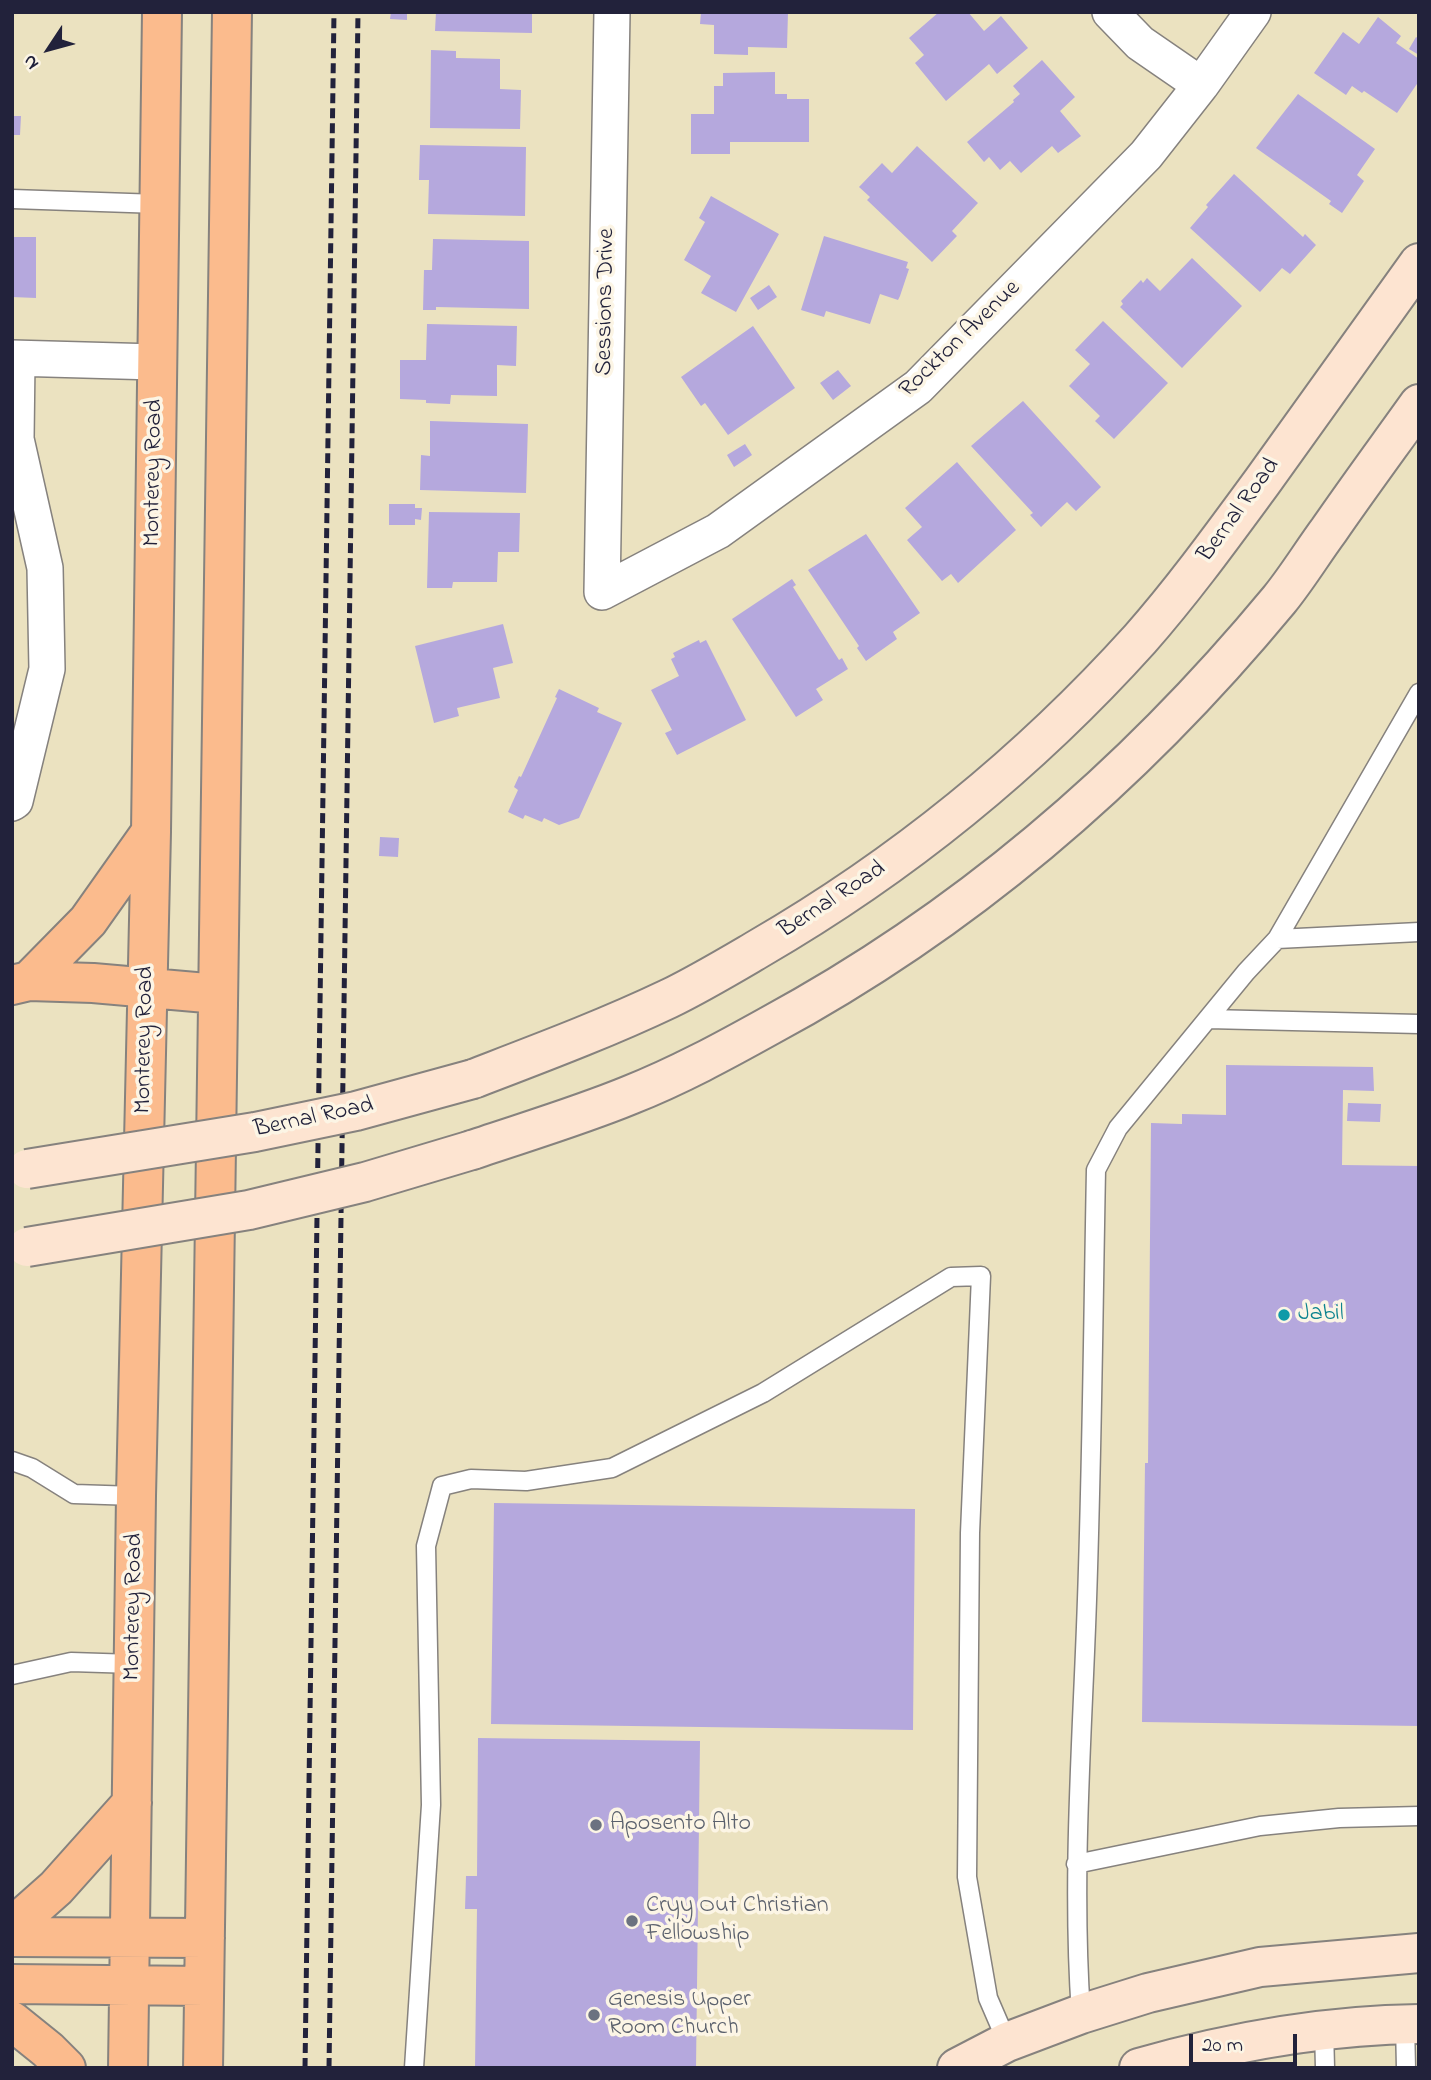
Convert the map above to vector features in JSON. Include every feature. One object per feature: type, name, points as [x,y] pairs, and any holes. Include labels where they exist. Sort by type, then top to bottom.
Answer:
[{"type":"main road","name":"Monterey Road","points":[[128,2068],[136,1496],[151,832],[162,12]]},
{"type":"main road","points":[[203,2068],[232,12]]},
{"type":"main road","name":"Bernal Road","points":[[20,1170],[254,1132],[356,1111],[473,1079],[670,998],[796,927],[869,879],[941,826],[1022,758],[1083,700],[1141,638],[1199,568],[1419,262]]},
{"type":"main road","points":[[20,1249],[249,1210],[365,1182],[472,1150],[631,1095],[731,1047],[813,1003],[940,921],[1005,872],[1093,797],[1173,720],[1280,599],[1419,404]]},
{"type":"main road","points":[[20,983],[88,921],[151,832]]},
{"type":"main road","points":[[20,983],[148,988],[218,994]]},
{"type":"main road","points":[[12,1927],[56,1888],[132,1803]]},
{"type":"main road","points":[[12,1937],[205,1937]]},
{"type":"main road","points":[[957,2068],[1007,2042],[1081,2014],[1148,1993],[1260,1967],[1419,1954]]},
{"type":"main road","points":[[12,1984],[204,1986]]},
{"type":"main road","points":[[12,2021],[66,2068]]},
{"type":"main road","points":[[1139,2068],[1204,2049],[1324,2029],[1412,2024]]},
{"type":"street","name":"Sessions Drive","points":[[602,592],[612,12]]},
{"type":"street","points":[[1110,12],[1140,43],[1201,85]]},
{"type":"street","name":"Rockton Avenue","points":[[602,592],[718,531],[918,387],[1146,155],[1253,12]]},
{"type":"street","points":[[12,803],[15,801],[47,669],[45,568],[16,439],[15,359],[156,362]]},
{"type":"lane","points":[[12,199],[159,204]]},
{"type":"lane","points":[[1081,2014],[1077,1963],[1076,1864],[1086,1625],[1096,1170],[1118,1128],[1277,939],[1419,694]]},
{"type":"lane","points":[[1277,939],[1419,932]]},
{"type":"lane","points":[[1208,1019],[1419,1024]]},
{"type":"lane","points":[[414,2068],[431,1805],[426,1546],[442,1486],[471,1479],[526,1481],[612,1468],[763,1393],[951,1277],[981,1276],[970,1533],[967,1877],[988,1998],[1007,2042]]},
{"type":"lane","points":[[12,1461],[32,1468],[74,1494],[136,1496]]},
{"type":"lane","points":[[12,1675],[71,1662],[134,1664]]},
{"type":"lane","points":[[1076,1864],[1260,1826],[1339,1818],[1419,1816]]},
{"type":"lane","points":[[1406,2068],[1412,2024]]},
{"type":"lane","points":[[1324,2029],[1325,2068]]},
{"type":"building","points":[[391,12],[407,12],[407,20],[390,19]]},
{"type":"building","points":[[436,12],[532,12],[532,33],[435,31]]},
{"type":"building","points":[[701,12],[788,12],[787,48],[748,47],[748,55],[714,54],[714,25],[700,24]]},
{"type":"building","points":[[939,12],[968,12],[984,31],[1001,16],[1028,48],[997,74],[989,64],[946,101],[915,63],[924,55],[909,38]]},
{"type":"building","points":[[1378,17],[1401,36],[1396,43],[1419,59],[1419,81],[1397,113],[1352,86],[1346,95],[1314,73],[1343,32],[1359,44]]},
{"type":"building","points":[[1416,37],[1419,39],[1419,55],[1409,49]]},
{"type":"building","points":[[431,50],[456,51],[456,58],[500,59],[500,89],[521,90],[520,129],[430,128]]},
{"type":"building","points":[[1042,60],[1075,97],[1060,111],[1081,136],[1058,153],[1052,146],[1021,173],[1010,161],[1000,170],[989,157],[984,162],[967,142],[1014,102],[1020,94],[1013,86]]},
{"type":"building","points":[[775,72],[775,94],[787,94],[787,99],[809,99],[809,142],[730,142],[730,154],[691,154],[691,114],[714,114],[714,86],[723,86],[723,73]]},
{"type":"building","points":[[1298,94],[1375,149],[1357,175],[1364,181],[1342,213],[1329,204],[1331,201],[1256,148]]},
{"type":"building","points":[[12,116],[21,116],[20,135],[12,135]]},
{"type":"building","points":[[420,145],[526,147],[525,216],[428,214],[429,180],[419,180]]},
{"type":"building","points":[[917,146],[978,203],[952,231],[957,236],[932,262],[867,200],[870,197],[859,187],[882,163],[892,173]]},
{"type":"building","points":[[1234,174],[1303,237],[1305,234],[1316,245],[1290,274],[1282,268],[1260,292],[1190,228],[1208,207],[1206,205]]},
{"type":"building","points":[[711,196],[779,234],[736,312],[701,293],[711,276],[684,260],[705,222],[699,218]]},
{"type":"building","points":[[824,236],[908,262],[906,268],[909,269],[898,300],[880,294],[870,324],[826,311],[824,317],[801,310]]},
{"type":"building","points":[[12,237],[36,237],[36,298],[12,297]]},
{"type":"building","points":[[433,239],[529,241],[529,309],[436,307],[436,310],[423,310],[424,270],[432,270]]},
{"type":"building","points":[[1192,258],[1242,306],[1182,368],[1120,307],[1123,304],[1121,301],[1141,280],[1143,283],[1147,278],[1160,291]]},
{"type":"building","points":[[769,285],[777,297],[758,310],[750,298]]},
{"type":"building","points":[[1103,321],[1168,383],[1114,439],[1095,421],[1100,416],[1069,386],[1090,364],[1075,350]]},
{"type":"building","points":[[427,324],[517,326],[516,366],[497,365],[497,396],[451,395],[450,404],[400,399],[400,360],[426,360]]},
{"type":"building","points":[[753,326],[795,388],[728,435],[705,403],[701,406],[681,377]]},
{"type":"building","points":[[838,370],[851,386],[833,400],[820,383]]},
{"type":"building","points":[[1023,401],[1101,487],[1076,511],[1067,502],[1041,527],[1030,515],[1033,513],[971,446]]},
{"type":"building","points":[[430,421],[528,424],[526,493],[420,490],[421,455],[430,456]]},
{"type":"building","points":[[745,444],[752,455],[734,467],[727,455]]},
{"type":"building","points":[[957,462],[1016,530],[958,583],[951,574],[942,581],[907,540],[922,527],[905,508]]},
{"type":"building","points":[[389,504],[415,504],[415,508],[422,508],[421,520],[415,519],[415,525],[389,525]]},
{"type":"building","points":[[429,512],[520,513],[519,552],[498,552],[497,582],[453,582],[452,588],[427,588]]},
{"type":"building","points":[[866,534],[920,613],[893,632],[897,639],[866,661],[857,648],[859,646],[808,570]]},
{"type":"building","points":[[792,579],[796,585],[793,587],[839,660],[842,658],[848,669],[816,689],[823,700],[796,717],[732,619]]},
{"type":"building","points":[[503,624],[513,663],[493,668],[500,698],[457,708],[459,716],[434,723],[415,646]]},
{"type":"building","points":[[699,640],[700,643],[706,640],[746,720],[677,755],[665,733],[672,730],[651,690],[679,676],[671,659],[675,657],[673,653]]},
{"type":"building","points":[[559,689],[599,708],[597,712],[622,723],[579,818],[559,825],[544,818],[542,822],[525,815],[523,819],[508,812],[518,790],[514,787],[519,776],[521,777]]},
{"type":"building","points":[[380,837],[399,838],[398,857],[379,856]]},
{"type":"building","name":"Jabil","points":[[1226,1065],[1373,1067],[1374,1091],[1343,1090],[1342,1165],[1419,1166],[1419,1726],[1142,1722],[1145,1463],[1148,1463],[1151,1123],[1182,1124],[1182,1114],[1226,1115]]},
{"type":"building","points":[[1348,1103],[1381,1104],[1380,1122],[1347,1121]]},
{"type":"building","points":[[494,1503],[915,1509],[913,1730],[491,1724]]},
{"type":"building","points":[[478,1738],[700,1741],[696,2068],[475,2068],[477,1909],[465,1909],[466,1876],[477,1876]]},
{"type":"railway","points":[[305,2068],[334,12]]},
{"type":"railway","points":[[329,2068],[358,12]]},
{"type":"place","name":"Jabil","points":[[1284,1315]]},
{"type":"place","name":"Aposento Alto","points":[[596,1825]]},
{"type":"place","name":"Cryy Out Christian Fellowship","points":[[632,1921]]},
{"type":"place","name":"Genesis Upper Room Church","points":[[594,2015]]}]
